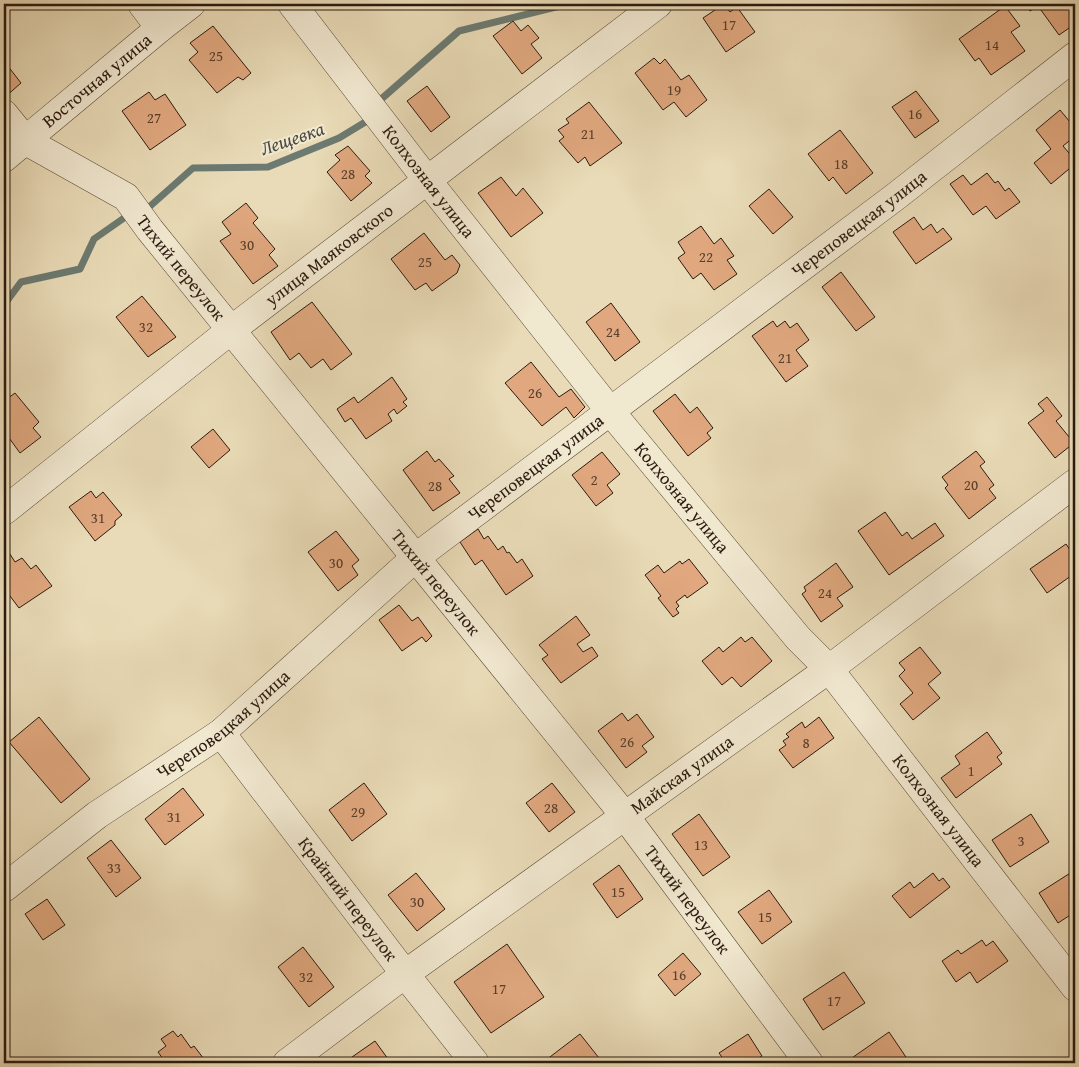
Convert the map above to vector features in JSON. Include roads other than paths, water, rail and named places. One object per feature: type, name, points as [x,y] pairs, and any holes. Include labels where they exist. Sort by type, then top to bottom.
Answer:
[{"type":"street","points":[[142,4],[160,28]]},
{"type":"street","name":"Восточная улица","points":[[4,158],[191,4]]},
{"type":"street","name":"Колхозная улица","points":[[292,4],[427,180],[610,411],[798,638],[829,669],[1075,987]]},
{"type":"street","name":"улица Маяковского","points":[[4,511],[231,330],[658,4]]},
{"type":"street","name":"Череповецкая улица","points":[[4,888],[97,815],[221,733],[416,558],[895,197],[1075,56]]},
{"type":"street","points":[[4,114],[26,141]]},
{"type":"street","name":"Тихий переулок","points":[[26,141],[126,197],[150,230],[625,816],[809,1063]]},
{"type":"street","name":"Майская улица","points":[[287,1063],[404,974],[829,669],[1074,488]]},
{"type":"street","name":"Крайний переулок","points":[[221,733],[404,974],[476,1063]]},
{"type":"waterway","name":"Лещевка","points":[[379,101],[459,31],[568,4]]},
{"type":"waterway","name":"Лещевка","points":[[148,208],[193,168],[268,167],[339,138],[367,121]]},
{"type":"waterway","name":"Лещевка","points":[[4,305],[21,282],[80,269],[94,239],[124,218]]}]
